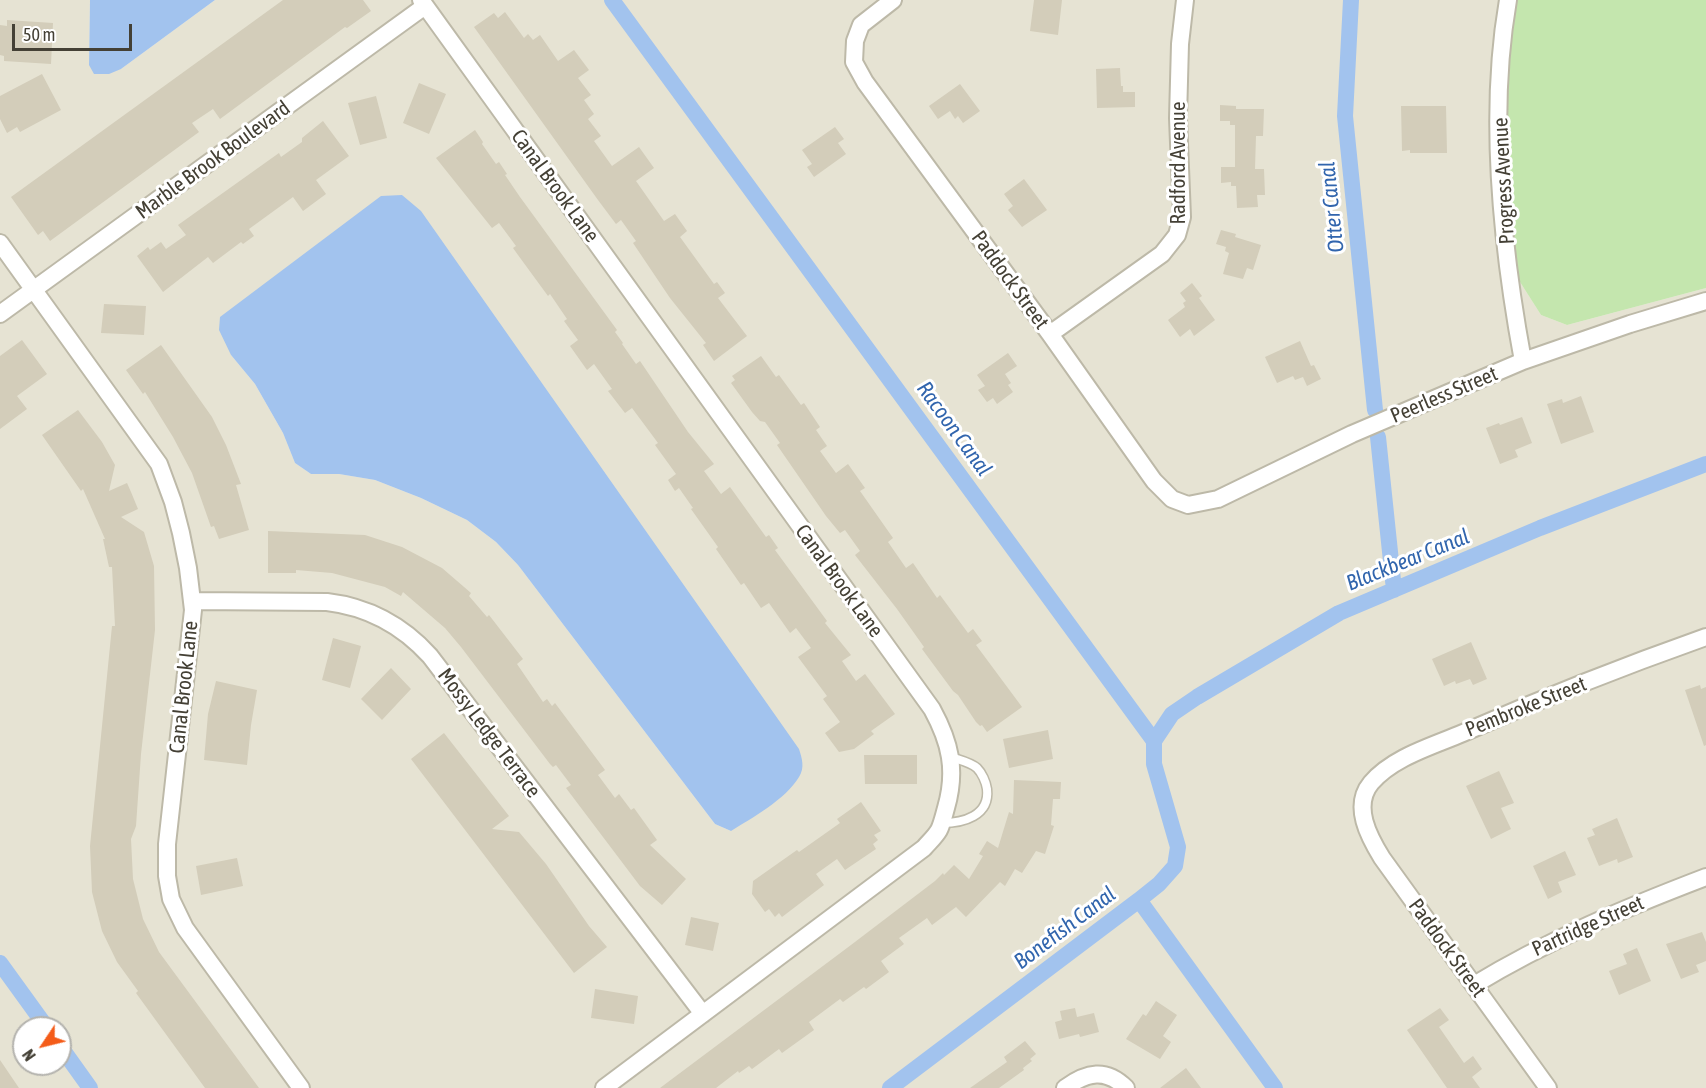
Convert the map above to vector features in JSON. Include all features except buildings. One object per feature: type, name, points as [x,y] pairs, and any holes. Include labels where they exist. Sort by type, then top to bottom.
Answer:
[{"type":"street","name":"Paddock Street","points":[[892,0],[861,25],[855,41],[854,62],[865,82],[1050,334],[1154,481],[1172,499],[1188,505]]},
{"type":"street","name":"Radford Avenue","points":[[1050,334],[1162,254],[1177,235],[1182,217],[1178,118],[1180,44],[1185,0]]},
{"type":"street","name":"Progress Avenue","points":[[1508,0],[1502,39],[1499,156],[1503,215],[1515,318],[1523,361]]},
{"type":"street","name":"Marble Brook Boulevard","points":[[0,314],[423,3]]},
{"type":"street","name":"Canal Brook Lane","points":[[423,3],[932,709],[944,730],[951,757],[952,771],[948,801],[939,829],[924,848],[604,1088]]},
{"type":"street","name":"Canal Brook Lane","points":[[0,243],[159,464],[173,502],[188,568],[193,610],[166,844],[167,876],[171,899],[185,928],[301,1088]]},
{"type":"street","name":"Peerless Street","points":[[1188,505],[1218,499],[1352,434],[1523,361],[1630,324],[1706,301]]},
{"type":"street","name":"Mossy Ledge Terrace","points":[[192,601],[347,604],[378,615],[403,630],[430,656],[703,1014]]},
{"type":"street","name":"Pembroke Street","points":[[1363,801],[1370,783],[1388,768],[1408,756],[1521,708],[1706,637]]},
{"type":"street","name":"Paddock Street","points":[[1363,801],[1364,824],[1373,843],[1548,1088]]},
{"type":"street","name":"Partridge Street","points":[[1474,985],[1546,944],[1624,909],[1706,877]]},
{"type":"street","points":[[1065,1088],[1076,1080],[1098,1073],[1116,1079],[1126,1088]]},
{"type":"lane","points":[[941,822],[954,823],[973,817],[982,810],[986,802],[986,783],[976,767],[951,757]]},
{"type":"shaded area","points":[[0,0],[90,0],[89,65],[121,69],[215,0],[1517,0],[1494,161],[1509,255],[1520,282],[1541,315],[1567,325],[1706,288],[1706,1088],[0,1088]],"holes":[[[402,195],[731,831],[715,824],[518,565],[496,542],[467,520],[421,498],[375,480],[339,474],[311,474],[295,463],[283,433],[255,384],[231,355]]]},
{"type":"green space","points":[[1517,0],[1706,0],[1706,288],[1567,325],[1541,315],[1520,282],[1509,255],[1494,161]]},
{"type":"water","points":[[90,0],[215,0],[121,69],[109,74],[94,74],[89,65]]},
{"type":"water","points":[[402,195],[421,211],[799,749],[802,770],[793,785],[768,807],[731,831],[715,824],[518,565],[496,542],[467,520],[421,498],[375,480],[339,474],[311,474],[295,463],[283,433],[255,384],[231,355],[219,330],[220,317],[381,196]]},
{"type":"waterway","name":"Racoon Canal","points":[[612,0],[1154,741],[1154,764],[1178,847],[1175,866],[1159,884],[1139,900]]},
{"type":"waterway","name":"Otter Canal","points":[[1351,0],[1345,116],[1375,410]]},
{"type":"waterway","name":"Otter Canal","points":[[1378,437],[1394,590]]},
{"type":"waterway","name":"Blackbear Canal","points":[[1154,741],[1172,714],[1339,613],[1540,528],[1706,464]]},
{"type":"waterway","name":"Bonefish Canal","points":[[890,1088],[1139,900],[1275,1088]]},
{"type":"waterway","name":"Bonefish Canal","points":[[0,963],[38,1016]]},
{"type":"waterway","name":"Bonefish Canal","points":[[72,1063],[90,1088]]}]
